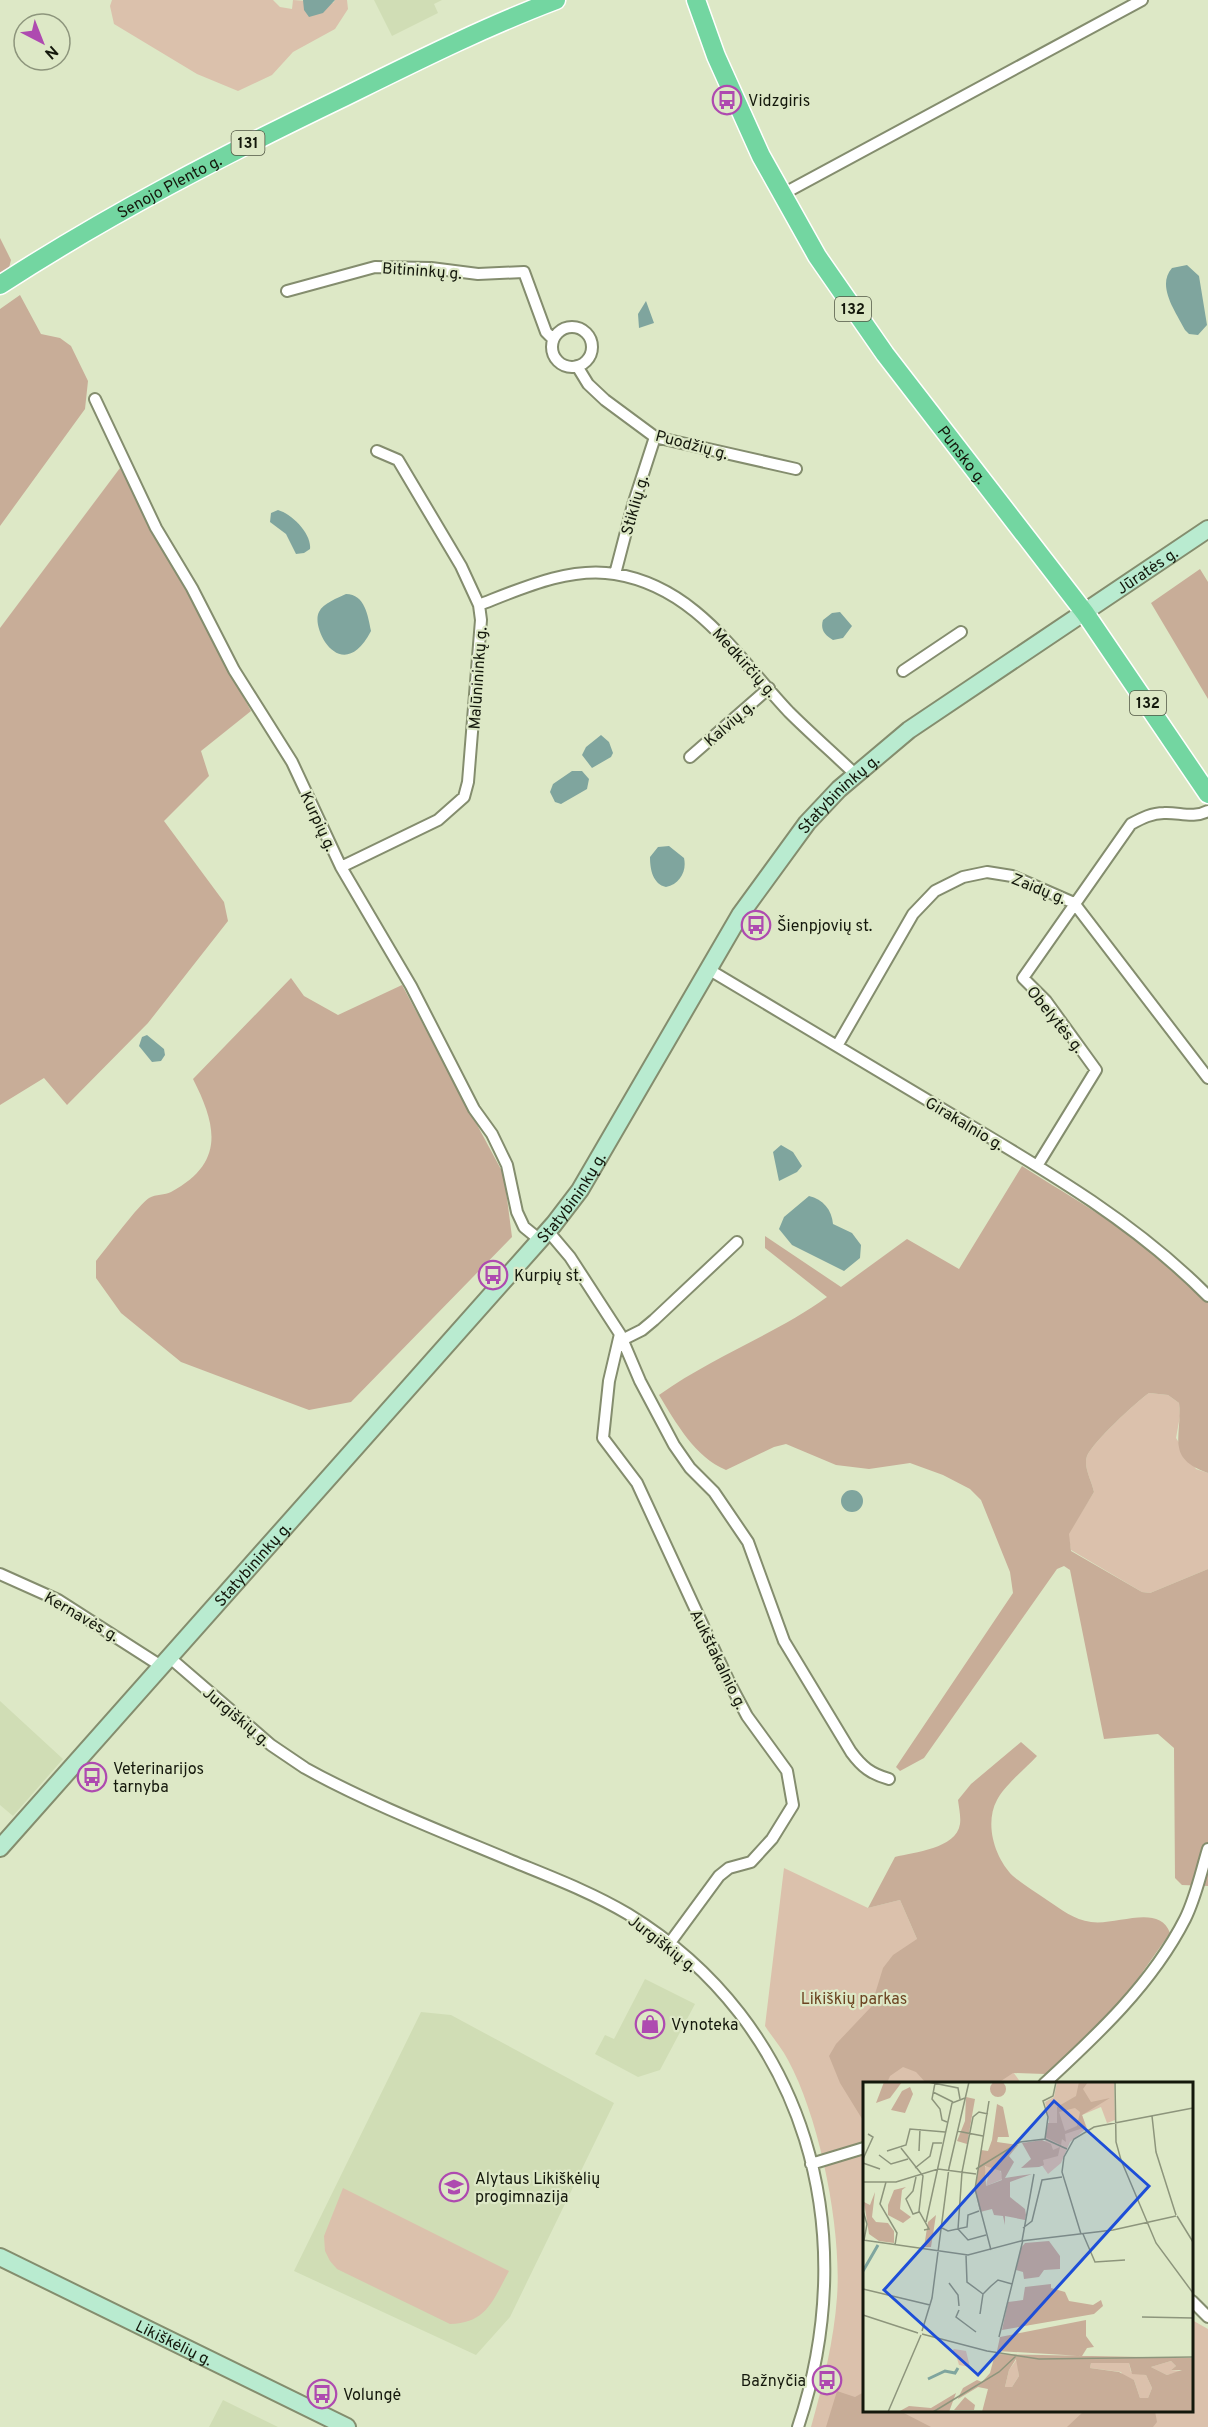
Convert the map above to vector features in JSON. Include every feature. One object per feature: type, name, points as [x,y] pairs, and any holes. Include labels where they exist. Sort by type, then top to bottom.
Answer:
[{"type":"main road","name":"Senojo Plento g.","points":[[2,283],[92,229],[235,150],[502,21],[538,0]]},
{"type":"main road","name":"Senojo Plento g.","points":[[502,21],[556,0]]},
{"type":"main road","name":"Punsko g.","points":[[696,0],[716,56],[781,195],[817,256],[878,345],[1086,613],[1208,794]]},
{"type":"main road","name":"Punsko g.","points":[[708,0],[738,102]]},
{"type":"street","points":[[781,195],[1142,0]]},
{"type":"street","name":"Bitininkų g.","points":[[287,291],[375,267],[431,268],[478,274],[524,272],[546,332],[554,339]]},
{"type":"street","points":[[567,327],[580,328],[589,336],[591,354],[578,366],[560,362],[553,352],[554,339],[567,327]]},
{"type":"street","name":"Puodžių g.","points":[[578,366],[588,384],[596,392],[655,437],[796,469]]},
{"type":"street","name":"Kurpių g.","points":[[95,399],[156,528],[192,588],[234,670],[292,762],[341,867],[416,995],[474,1109],[492,1134],[507,1165],[517,1212],[524,1227],[544,1236]]},
{"type":"street","name":"Stiklių g.","points":[[615,574],[633,505],[655,437]]},
{"type":"street","name":"Malūnininkų g.","points":[[341,867],[438,820],[464,797],[468,782],[474,717],[481,620],[479,605],[460,566],[398,460],[377,451]]},
{"type":"street","name":"Jūratės g.","points":[[1086,613],[1208,529]]},
{"type":"street","name":"Medkirčių g.","points":[[479,605],[541,580],[615,574],[667,590],[685,602],[728,639],[789,712],[855,774]]},
{"type":"street","name":"Statybininkų g.","points":[[0,1848],[544,1236],[579,1190],[708,969],[774,865],[807,823],[855,774],[909,730],[1086,613]]},
{"type":"street","points":[[903,671],[961,632]]},
{"type":"street","name":"Kalvių g.","points":[[690,758],[769,688]]},
{"type":"street","name":"Obelytės g.","points":[[1037,1166],[1096,1071],[1046,1001],[1023,978],[1131,824],[1147,816],[1165,813],[1201,815],[1208,811]]},
{"type":"street","name":"Zaidų g.","points":[[837,1046],[913,914],[935,891],[963,877],[987,872],[1012,876],[1074,903],[1208,1078]]},
{"type":"street","name":"Girakalnio g.","points":[[708,969],[1037,1166],[1132,1229],[1185,1273],[1208,1296]]},
{"type":"street","points":[[544,1236],[570,1257],[621,1336],[640,1381],[674,1445],[690,1468],[714,1492],[748,1542],[784,1641],[851,1752],[862,1766],[874,1775],[889,1779]]},
{"type":"street","points":[[621,1336],[642,1330],[737,1242]]},
{"type":"street","name":"Aukštakalnio g.","points":[[621,1336],[609,1381],[603,1438],[637,1483],[730,1684],[747,1716],[787,1771],[792,1788],[793,1805],[772,1839],[751,1862],[729,1868],[719,1876],[669,1944]]},
{"type":"street","name":"Kernavės g.","points":[[0,1574],[58,1600],[165,1662]]},
{"type":"street","name":"Jurgiškių g.","points":[[165,1662],[271,1745],[305,1768],[576,1888],[627,1914],[669,1944],[715,1986],[761,2041],[788,2091],[811,2164],[822,2215],[826,2279],[821,2338],[798,2427]]},
{"type":"street","points":[[1046,2082],[1115,2017],[1173,1940],[1185,1918],[1208,1849]]},
{"type":"street","points":[[811,2164],[863,2148]]},
{"type":"street","name":"Likiškėlių g.","points":[[0,2257],[347,2427]]},
{"type":"street","points":[[1193,2303],[1208,2317]]},
{"type":"shaded area","points":[[374,0],[442,0],[434,4],[438,13],[392,36]]},
{"type":"shaded area","points":[[0,238],[11,260],[9,268],[0,277]]},
{"type":"shaded area","points":[[20,295],[41,334],[60,338],[71,346],[88,381],[85,409],[0,526],[0,309]]},
{"type":"shaded area","points":[[120,468],[251,711],[201,751],[209,776],[164,821],[224,902],[228,921],[148,1023],[67,1105],[44,1078],[0,1105],[0,628]]},
{"type":"shaded area","points":[[1200,569],[1208,582],[1208,699],[1151,603]]},
{"type":"shaded area","points":[[291,978],[304,996],[338,1015],[402,985],[504,1175],[512,1237],[351,1402],[309,1410],[181,1362],[121,1313],[96,1278],[96,1261],[145,1202],[149,1198],[171,1192],[201,1169],[208,1156],[211,1128],[193,1079]]},
{"type":"shaded area","points":[[1022,1166],[1144,1245],[1188,1281],[1208,1302],[1208,1473],[1194,1467],[1185,1460],[1181,1453],[1178,1444],[1179,1403],[1168,1395],[1149,1393],[1106,1432],[1087,1456],[1087,1469],[1094,1492],[1069,1534],[1071,1551],[1142,1592],[1150,1593],[1208,1569],[1208,1886],[1182,1885],[1175,1878],[1174,1748],[1158,1734],[1104,1739],[1070,1570],[1064,1566],[1057,1569],[924,1758],[900,1771],[896,1767],[1013,1593],[1010,1572],[981,1500],[970,1489],[943,1475],[910,1463],[869,1469],[836,1465],[786,1444],[774,1447],[726,1470],[705,1457],[687,1438],[659,1395],[700,1369],[807,1311],[827,1297],[765,1248],[765,1236],[841,1287],[907,1239],[959,1269]]},
{"type":"shaded area","points":[[0,1701],[63,1759],[13,1816],[0,1805]]},
{"type":"shaded area","points":[[1021,1742],[1037,1756],[1000,1795],[991,1819],[993,1840],[1007,1869],[1025,1885],[1073,1917],[1101,1922],[1147,1917],[1157,1919],[1170,1933],[1125,1997],[1083,2042],[1045,2074],[1013,2073],[1000,2082],[925,2082],[916,2072],[903,2067],[890,2076],[887,2082],[863,2082],[863,2120],[840,2083],[829,2056],[836,2044],[871,2007],[883,1968],[893,1955],[917,1939],[900,1900],[868,1908],[895,1857],[943,1844],[957,1832],[960,1824],[958,1800],[971,1784]]},
{"type":"shaded area","points":[[645,1979],[695,2004],[660,2070],[638,2077],[595,2054],[605,2035],[614,2039]]},
{"type":"shaded area","name":"Alytaus Likiškėlių progimnazija","points":[[421,2012],[451,2015],[614,2103],[510,2317],[476,2355],[294,2271]]},
{"type":"shaded area","points":[[837,2391],[855,2397],[863,2393],[863,2412],[902,2412],[931,2427],[826,2427]]},
{"type":"shaded area","points":[[223,2400],[278,2427],[209,2427]]},
{"type":"shaded area","points":[[1083,2412],[1155,2412],[1157,2422],[1153,2427],[1067,2427]]},
{"type":"green space","points":[[112,0],[273,0],[280,7],[292,9],[293,0],[333,3],[335,0],[347,0],[348,9],[335,29],[293,52],[272,75],[238,91],[197,74],[114,24],[110,6]]},
{"type":"green space","points":[[1149,1393],[1168,1395],[1179,1403],[1180,1416],[1176,1438],[1196,1469],[1208,1473],[1208,1569],[1150,1593],[1142,1592],[1071,1550],[1068,1534],[1094,1492],[1087,1469],[1087,1456],[1106,1432]]},
{"type":"green space","name":"Likiškių parkas","points":[[784,1868],[868,1908],[900,1900],[917,1939],[1020,2082],[863,2082],[863,2412],[1193,2412],[1193,2321],[1208,2329],[1208,2427],[811,2427],[824,2379],[836,2313],[838,2270],[836,2240],[826,2176],[810,2112],[788,2060],[765,2026]]},
{"type":"green space","points":[[343,2188],[509,2271],[487,2308],[473,2319],[450,2324],[337,2269],[325,2251],[324,2236]]},
{"type":"water","points":[[303,0],[335,0],[323,13],[309,17],[304,10]]},
{"type":"water","points":[[1187,265],[1199,276],[1207,325],[1198,335],[1189,334],[1185,330],[1167,291],[1166,283],[1172,268]]},
{"type":"water","points":[[646,301],[654,323],[639,328],[638,314]]},
{"type":"water","points":[[278,510],[300,525],[308,537],[310,549],[296,554],[286,534],[270,522],[271,513]]},
{"type":"water","points":[[346,594],[358,598],[361,602],[367,613],[371,631],[360,647],[349,654],[339,654],[324,640],[317,620],[324,606]]},
{"type":"water","points":[[840,612],[852,626],[843,638],[833,640],[824,632],[823,620],[832,613]]},
{"type":"water","points":[[601,735],[609,742],[613,753],[611,757],[592,768],[582,755],[586,747]]},
{"type":"water","points":[[572,771],[582,771],[589,779],[587,789],[561,804],[555,802],[550,792],[553,784]]},
{"type":"water","points":[[669,846],[684,858],[684,868],[679,880],[666,887],[655,880],[650,857],[658,847]]},
{"type":"water","points":[[147,1035],[164,1049],[165,1055],[161,1061],[152,1062],[139,1046],[142,1037]]},
{"type":"water","points":[[781,1145],[793,1152],[802,1166],[797,1172],[779,1181],[773,1152]]},
{"type":"water","points":[[809,1196],[822,1202],[831,1214],[833,1224],[852,1233],[861,1245],[860,1258],[844,1271],[792,1245],[779,1229],[784,1217]]},
{"type":"water","points":[[852,1490],[860,1493],[863,1501],[860,1509],[852,1512],[844,1509],[841,1501],[844,1493]]},
{"type":"place","name":"Vidzgiris","points":[[727,100]]},
{"type":"place","name":"Šienpjovių st.","points":[[756,925]]},
{"type":"place","name":"Kurpių st.","points":[[493,1275]]},
{"type":"place","name":"Veterinarijos tarnyba","points":[[92,1777]]},
{"type":"place","name":"Vynoteka","points":[[650,2024]]},
{"type":"place","name":"Alytaus Likiškėlių progimnazija","points":[[454,2187]]},
{"type":"place","name":"Bažnyčia","points":[[827,2380]]},
{"type":"place","name":"Volungė","points":[[322,2394]]}]
